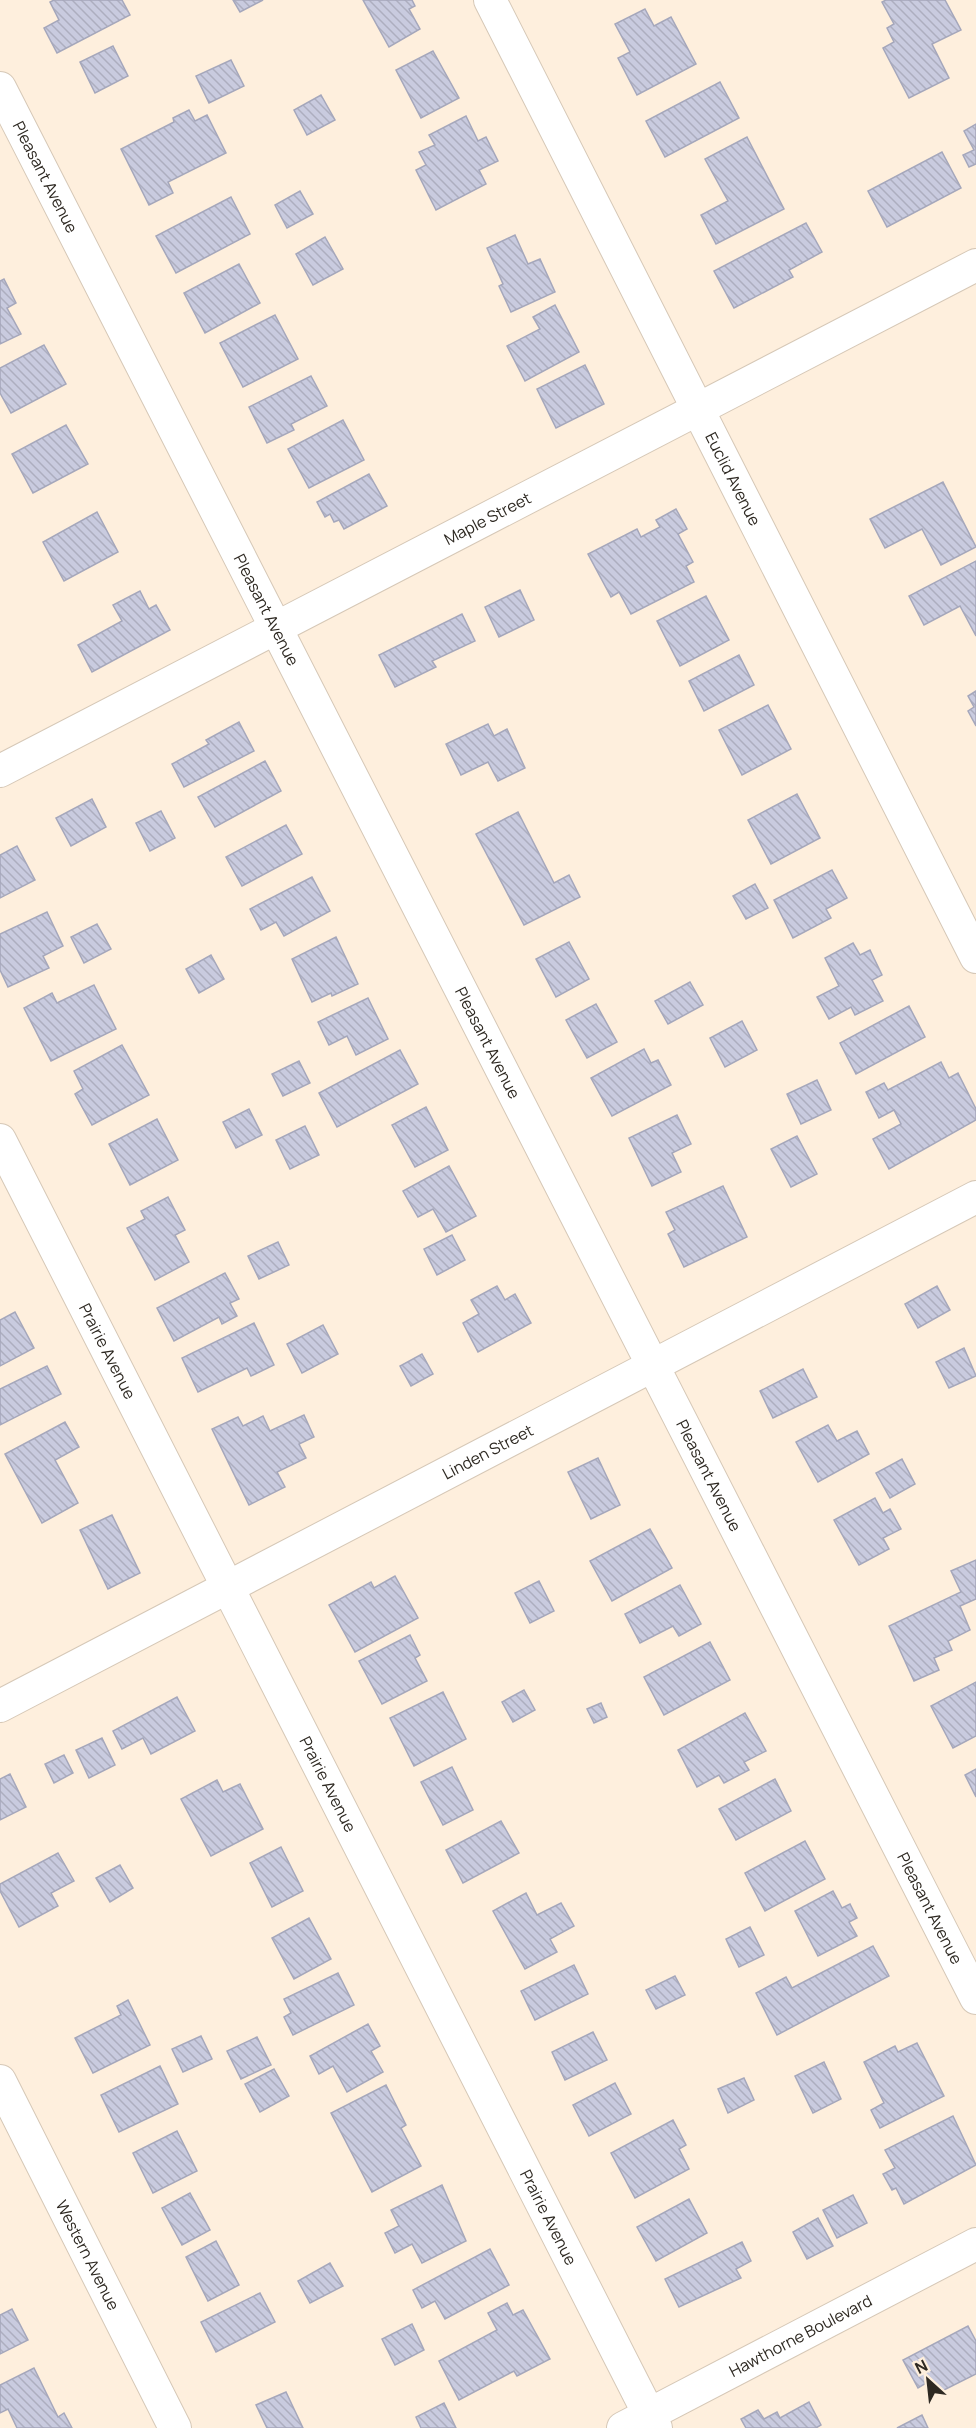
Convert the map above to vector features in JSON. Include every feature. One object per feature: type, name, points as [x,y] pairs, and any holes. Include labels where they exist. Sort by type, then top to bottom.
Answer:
[{"type":"street","name":"Euclid Avenue","points":[[490,0],[976,957]]},
{"type":"street","name":"Pleasant Avenue","points":[[0,88],[651,1366],[685,1425],[976,1998]]},
{"type":"street","name":"Maple Street","points":[[0,771],[976,265]]},
{"type":"street","name":"Prairie Avenue","points":[[0,1140],[228,1587],[642,2423]]},
{"type":"street","name":"Linden Street","points":[[0,1706],[976,1197]]},
{"type":"street","name":"Western Avenue","points":[[0,2081],[175,2428]]},
{"type":"street","name":"Hawthorne Boulevard","points":[[642,2423],[976,2244]]},
{"type":"building","points":[[54,0],[122,0],[130,15],[57,53],[44,28],[59,20],[50,2]]},
{"type":"building","points":[[233,0],[263,0],[240,12]]},
{"type":"building","points":[[363,0],[412,0],[415,6],[409,9],[420,29],[389,47]]},
{"type":"building","points":[[886,0],[945,0],[961,30],[932,44],[949,78],[909,98],[883,48],[894,42],[887,28],[894,24],[882,2]]},
{"type":"building","points":[[645,9],[654,26],[671,17],[696,64],[637,95],[618,58],[630,52],[615,24]]},
{"type":"building","points":[[113,46],[128,76],[95,93],[80,62]]},
{"type":"building","points":[[433,51],[459,98],[421,118],[396,70]]},
{"type":"building","points":[[231,60],[244,86],[209,103],[196,76]]},
{"type":"building","points":[[720,82],[739,118],[665,157],[646,121]]},
{"type":"building","points":[[321,95],[335,120],[307,135],[294,110]]},
{"type":"building","points":[[189,110],[195,121],[207,115],[226,153],[168,182],[173,193],[149,205],[121,149],[174,122],[173,118]]},
{"type":"building","points":[[466,116],[478,141],[486,137],[498,161],[479,170],[486,184],[436,210],[416,170],[426,165],[419,152],[435,145],[429,135]]},
{"type":"building","points":[[976,124],[976,164],[969,167],[963,155],[974,150],[964,131]]},
{"type":"building","points":[[747,137],[784,209],[716,244],[701,215],[728,201],[705,159]]},
{"type":"building","points":[[942,152],[961,188],[887,227],[868,191]]},
{"type":"building","points":[[300,191],[313,214],[287,228],[275,205]]},
{"type":"building","points":[[231,197],[250,234],[176,273],[156,236]]},
{"type":"building","points":[[806,223],[822,252],[789,270],[793,277],[734,308],[714,271]]},
{"type":"building","points":[[515,235],[528,264],[540,259],[555,292],[511,312],[499,286],[503,284],[487,248]]},
{"type":"building","points":[[325,237],[343,269],[313,285],[296,254]]},
{"type":"building","points":[[239,264],[260,303],[205,333],[184,293]]},
{"type":"building","points":[[4,279],[16,303],[7,308],[21,334],[0,344],[0,281]]},
{"type":"building","points":[[555,305],[579,352],[525,381],[507,346],[540,329],[533,317]]},
{"type":"building","points":[[275,315],[298,359],[243,387],[220,343]]},
{"type":"building","points":[[44,345],[66,384],[11,413],[0,393],[0,368]]},
{"type":"building","points":[[585,365],[604,404],[556,428],[537,389]]},
{"type":"building","points":[[311,376],[327,406],[291,424],[294,430],[267,443],[249,407]]},
{"type":"building","points":[[343,420],[364,460],[309,488],[288,449]]},
{"type":"building","points":[[66,425],[88,464],[33,493],[12,454]]},
{"type":"building","points":[[369,474],[387,506],[344,529],[339,520],[334,522],[330,514],[325,517],[317,502]]},
{"type":"building","points":[[943,482],[976,547],[941,565],[922,529],[885,548],[870,519]]},
{"type":"building","points":[[676,509],[687,529],[678,534],[693,562],[686,566],[694,582],[631,614],[619,592],[611,597],[588,554],[637,529],[641,537],[660,527],[656,520]]},
{"type":"building","points":[[97,512],[118,552],[64,581],[43,542]]},
{"type":"building","points":[[976,561],[976,636],[960,606],[924,625],[909,596]]},
{"type":"building","points":[[520,590],[534,620],[499,637],[485,607]]},
{"type":"building","points":[[140,591],[149,609],[156,605],[170,630],[92,672],[78,645],[122,621],[113,605]]},
{"type":"building","points":[[706,596],[729,640],[680,666],[657,621]]},
{"type":"building","points":[[462,614],[475,641],[432,661],[436,667],[395,687],[379,655]]},
{"type":"building","points":[[739,655],[754,685],[704,711],[689,681]]},
{"type":"building","points":[[976,691],[976,726],[968,711],[974,707],[968,696]]},
{"type":"building","points":[[768,705],[791,749],[742,775],[719,730]]},
{"type":"building","points":[[239,722],[254,751],[184,787],[172,764],[209,744],[206,740]]},
{"type":"building","points":[[488,724],[494,736],[507,729],[525,768],[498,781],[488,762],[461,775],[446,744]]},
{"type":"building","points":[[265,761],[281,791],[215,827],[198,797]]},
{"type":"building","points":[[797,794],[820,838],[771,864],[748,820]]},
{"type":"building","points":[[92,799],[106,827],[71,846],[56,818]]},
{"type":"building","points":[[161,811],[175,838],[150,851],[136,823]]},
{"type":"building","points":[[518,812],[554,883],[569,875],[580,897],[524,925],[476,834]]},
{"type":"building","points":[[286,825],[302,854],[242,886],[226,857]]},
{"type":"building","points":[[17,846],[35,880],[0,898],[0,855]]},
{"type":"building","points":[[832,870],[847,898],[826,909],[831,918],[793,938],[774,900]]},
{"type":"building","points":[[312,877],[330,911],[284,936],[276,922],[261,930],[250,909]]},
{"type":"building","points":[[755,884],[768,908],[746,919],[733,896]]},
{"type":"building","points":[[47,912],[63,946],[43,956],[49,968],[8,987],[0,970],[0,934]]},
{"type":"building","points":[[97,924],[111,949],[84,963],[71,937]]},
{"type":"building","points":[[336,937],[358,984],[312,1002],[292,959]]},
{"type":"building","points":[[569,942],[589,979],[556,997],[536,959]]},
{"type":"building","points":[[853,943],[860,955],[870,950],[882,975],[872,980],[883,1001],[855,1015],[851,1007],[829,1019],[817,997],[839,986],[825,958]]},
{"type":"building","points":[[211,955],[224,979],[199,993],[186,969]]},
{"type":"building","points":[[690,982],[703,1005],[668,1024],[655,1001]]},
{"type":"building","points":[[94,985],[116,1029],[51,1061],[24,1008],[52,993],[57,1003]]},
{"type":"building","points":[[368,998],[388,1039],[356,1055],[347,1036],[329,1045],[318,1022]]},
{"type":"building","points":[[596,1004],[617,1042],[587,1058],[566,1020]]},
{"type":"building","points":[[909,1006],[925,1037],[856,1074],[840,1043]]},
{"type":"building","points":[[742,1021],[757,1050],[725,1067],[710,1038]]},
{"type":"building","points":[[122,1045],[149,1095],[92,1125],[75,1094],[83,1089],[74,1071]]},
{"type":"building","points":[[644,1049],[651,1063],[658,1060],[671,1085],[612,1116],[591,1078]]},
{"type":"building","points":[[400,1050],[418,1084],[337,1127],[319,1093]]},
{"type":"building","points":[[299,1061],[310,1083],[283,1096],[272,1074]]},
{"type":"building","points":[[941,1062],[949,1078],[958,1073],[976,1109],[976,1120],[889,1169],[873,1139],[901,1124],[894,1110],[879,1118],[866,1092],[884,1083],[888,1090]]},
{"type":"building","points":[[817,1080],[831,1110],[801,1124],[787,1094]]},
{"type":"building","points":[[426,1107],[448,1150],[415,1167],[392,1125]]},
{"type":"building","points":[[249,1109],[262,1135],[236,1148],[223,1122]]},
{"type":"building","points":[[677,1115],[691,1144],[672,1153],[681,1172],[652,1186],[629,1138]]},
{"type":"building","points":[[157,1119],[178,1160],[130,1185],[109,1144]]},
{"type":"building","points":[[305,1126],[319,1155],[290,1169],[276,1140]]},
{"type":"building","points":[[797,1136],[817,1174],[791,1187],[771,1149]]},
{"type":"building","points":[[449,1166],[476,1216],[446,1232],[433,1209],[418,1217],[403,1191]]},
{"type":"building","points":[[723,1186],[747,1237],[684,1267],[668,1234],[675,1230],[666,1212]]},
{"type":"building","points":[[168,1197],[185,1230],[175,1235],[189,1262],[155,1280],[127,1228],[145,1219],[141,1211]]},
{"type":"building","points":[[452,1235],[465,1260],[437,1275],[424,1249]]},
{"type":"building","points":[[278,1242],[289,1265],[259,1279],[248,1256]]},
{"type":"building","points":[[225,1273],[239,1299],[230,1303],[237,1316],[222,1324],[219,1317],[174,1341],[157,1308]]},
{"type":"building","points":[[497,1286],[505,1300],[515,1294],[531,1323],[478,1352],[463,1323],[479,1314],[471,1300]]},
{"type":"building","points":[[937,1286],[950,1310],[918,1328],[905,1304]]},
{"type":"building","points":[[15,1312],[34,1348],[0,1366],[0,1320]]},
{"type":"building","points":[[254,1323],[274,1365],[251,1376],[247,1368],[198,1392],[182,1358]]},
{"type":"building","points":[[323,1325],[338,1354],[302,1373],[287,1344]]},
{"type":"building","points":[[964,1348],[976,1376],[949,1388],[936,1362]]},
{"type":"building","points":[[422,1354],[433,1374],[411,1386],[400,1366]]},
{"type":"building","points":[[47,1366],[61,1394],[0,1425],[0,1389]]},
{"type":"building","points":[[803,1369],[817,1397],[773,1418],[760,1391]]},
{"type":"building","points":[[304,1415],[314,1437],[299,1444],[306,1458],[277,1472],[285,1487],[249,1505],[212,1429],[238,1417],[243,1426],[263,1416],[270,1431]]},
{"type":"building","points":[[65,1422],[79,1447],[55,1460],[78,1503],[42,1523],[5,1454]]},
{"type":"building","points":[[828,1425],[837,1441],[857,1431],[869,1454],[818,1482],[796,1442]]},
{"type":"building","points":[[598,1458],[620,1505],[591,1519],[568,1472]]},
{"type":"building","points":[[902,1459],[915,1484],[890,1498],[876,1473]]},
{"type":"building","points":[[875,1498],[883,1513],[890,1509],[901,1529],[883,1538],[889,1549],[859,1565],[834,1520]]},
{"type":"building","points":[[112,1515],[140,1573],[108,1589],[80,1530]]},
{"type":"building","points":[[650,1529],[672,1568],[612,1601],[590,1561]]},
{"type":"building","points":[[976,1560],[976,1599],[960,1606],[970,1630],[948,1641],[952,1650],[934,1658],[939,1670],[914,1681],[889,1626],[961,1592],[951,1571]]},
{"type":"building","points":[[395,1576],[418,1618],[355,1652],[329,1605],[371,1582],[374,1588]]},
{"type":"building","points":[[539,1581],[554,1611],[530,1623],[515,1593]]},
{"type":"building","points":[[680,1585],[701,1624],[679,1636],[673,1626],[640,1643],[625,1614]]},
{"type":"building","points":[[410,1635],[420,1655],[415,1658],[427,1681],[382,1704],[359,1661]]},
{"type":"building","points":[[710,1642],[730,1680],[664,1715],[644,1677]]},
{"type":"building","points":[[976,1682],[976,1736],[953,1748],[931,1706]]},
{"type":"building","points":[[524,1690],[535,1710],[513,1722],[502,1702]]},
{"type":"building","points":[[443,1692],[466,1739],[414,1766],[390,1718]]},
{"type":"building","points":[[177,1697],[195,1731],[151,1754],[143,1738],[122,1749],[113,1731]]},
{"type":"building","points":[[601,1703],[607,1717],[594,1723],[587,1709]]},
{"type":"building","points":[[745,1713],[766,1751],[744,1762],[749,1770],[724,1783],[719,1775],[697,1787],[678,1750]]},
{"type":"building","points":[[102,1738],[115,1765],[89,1778],[76,1750]]},
{"type":"building","points":[[64,1755],[73,1773],[54,1783],[45,1764]]},
{"type":"building","points":[[452,1767],[473,1810],[443,1825],[421,1782]]},
{"type":"building","points":[[976,1769],[976,1797],[965,1775]]},
{"type":"building","points":[[10,1774],[26,1807],[0,1820],[0,1779]]},
{"type":"building","points":[[775,1779],[791,1811],[736,1840],[719,1809]]},
{"type":"building","points":[[217,1780],[223,1792],[240,1784],[263,1829],[211,1856],[181,1799]]},
{"type":"building","points":[[501,1821],[519,1853],[463,1883],[446,1850]]},
{"type":"building","points":[[805,1841],[825,1879],[765,1911],[745,1873]]},
{"type":"building","points":[[281,1847],[303,1891],[272,1907],[250,1863]]},
{"type":"building","points":[[58,1853],[74,1881],[51,1893],[58,1906],[19,1927],[0,1891],[0,1884]]},
{"type":"building","points":[[120,1865],[133,1888],[110,1902],[96,1878]]},
{"type":"building","points":[[833,1891],[842,1908],[850,1904],[857,1918],[849,1922],[857,1936],[818,1956],[795,1911]]},
{"type":"building","points":[[526,1893],[537,1915],[561,1903],[574,1926],[550,1939],[557,1952],[525,1969],[493,1911]]},
{"type":"building","points":[[309,1918],[331,1959],[294,1979],[272,1938]]},
{"type":"building","points":[[750,1927],[764,1955],[739,1967],[726,1939]]},
{"type":"building","points":[[873,1946],[889,1976],[777,2035],[756,1993],[786,1977],[792,1988]]},
{"type":"building","points":[[574,1965],[588,1994],[535,2020],[521,1991]]},
{"type":"building","points":[[338,1973],[354,2005],[293,2035],[284,2017],[291,2013],[284,1999]]},
{"type":"building","points":[[675,1976],[685,1995],[656,2009],[646,1990]]},
{"type":"building","points":[[128,2000],[150,2045],[93,2073],[75,2038],[121,2015],[117,2006]]},
{"type":"building","points":[[368,2024],[380,2046],[371,2051],[383,2072],[347,2092],[333,2066],[319,2074],[310,2056]]},
{"type":"building","points":[[593,2032],[607,2060],[565,2080],[552,2052]]},
{"type":"building","points":[[201,2036],[212,2059],[183,2072],[172,2049]]},
{"type":"building","points":[[257,2037],[271,2065],[241,2079],[227,2051]]},
{"type":"building","points":[[917,2043],[944,2096],[880,2128],[871,2110],[884,2103],[864,2062],[895,2046],[898,2052]]},
{"type":"building","points":[[824,2062],[841,2099],[813,2113],[795,2076]]},
{"type":"building","points":[[160,2066],[178,2104],[119,2132],[101,2095]]},
{"type":"building","points":[[274,2069],[289,2096],[260,2112],[245,2084]]},
{"type":"building","points":[[744,2078],[754,2100],[728,2113],[718,2089]]},
{"type":"building","points":[[615,2083],[631,2114],[589,2136],[573,2105]]},
{"type":"building","points":[[386,2085],[406,2125],[401,2128],[421,2166],[372,2192],[331,2113]]},
{"type":"building","points":[[953,2116],[976,2165],[904,2204],[896,2188],[892,2190],[883,2174],[895,2168],[885,2150]]},
{"type":"building","points":[[673,2120],[686,2145],[679,2149],[689,2169],[635,2198],[611,2153]]},
{"type":"building","points":[[177,2131],[197,2171],[153,2193],[133,2153]]},
{"type":"building","points":[[442,2185],[466,2241],[422,2263],[412,2244],[395,2253],[385,2233],[399,2226],[391,2210]]},
{"type":"building","points":[[190,2193],[210,2230],[182,2245],[162,2208]]},
{"type":"building","points":[[853,2195],[867,2223],[837,2238],[823,2210]]},
{"type":"building","points":[[689,2199],[707,2233],[656,2261],[637,2227]]},
{"type":"building","points":[[818,2218],[833,2246],[807,2259],[793,2232]]},
{"type":"building","points":[[216,2241],[239,2285],[208,2301],[186,2257]]},
{"type":"building","points":[[742,2242],[751,2261],[736,2269],[741,2278],[679,2307],[665,2279]]},
{"type":"building","points":[[490,2249],[509,2285],[445,2319],[435,2301],[422,2308],[413,2290]]},
{"type":"building","points":[[330,2263],[343,2286],[310,2303],[298,2281]]},
{"type":"building","points":[[260,2293],[275,2322],[216,2352],[201,2322]]},
{"type":"building","points":[[507,2303],[513,2315],[523,2310],[550,2359],[517,2376],[514,2371],[459,2400],[439,2361],[497,2330],[488,2313]]},
{"type":"building","points":[[12,2309],[28,2340],[0,2354],[0,2315]]},
{"type":"building","points":[[412,2324],[424,2350],[395,2365],[382,2339]]},
{"type":"building","points":[[968,2326],[976,2341],[976,2374],[938,2393],[931,2380],[918,2388],[903,2360]]},
{"type":"building","points":[[34,2368],[58,2417],[64,2413],[72,2428],[17,2428],[8,2409],[0,2413],[0,2385]]},
{"type":"building","points":[[286,2392],[303,2428],[267,2428],[256,2405]]},
{"type":"building","points":[[809,2402],[821,2425],[816,2428],[746,2428],[741,2419],[758,2410],[764,2419],[777,2412],[780,2418]]},
{"type":"building","points":[[444,2403],[456,2428],[421,2428],[416,2417]]},
{"type":"building","points":[[922,2415],[928,2428],[897,2428]]}]
